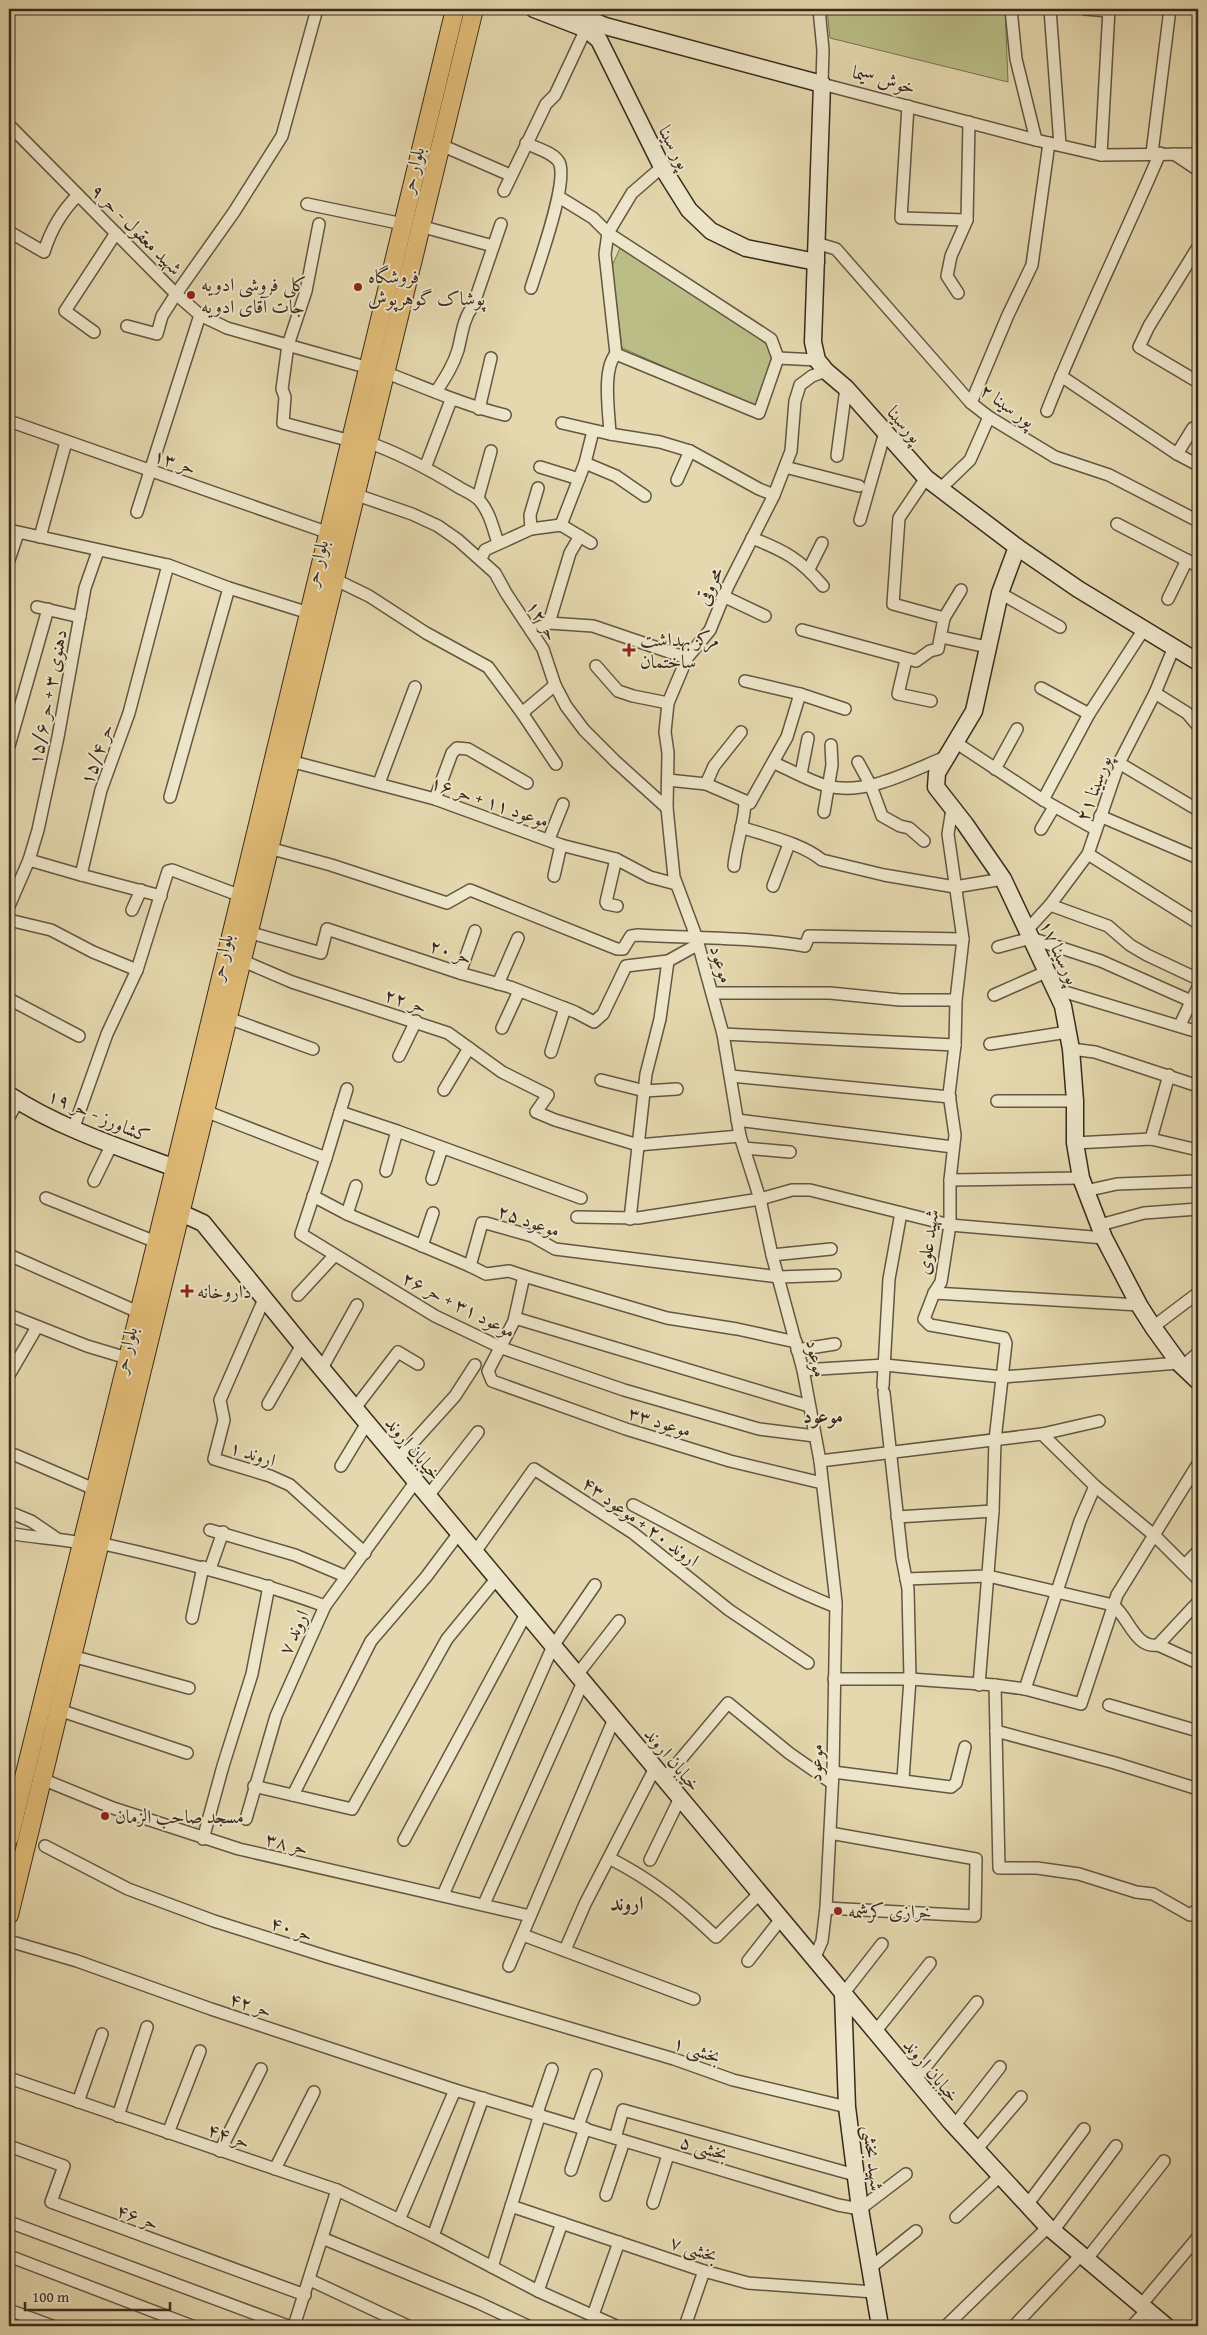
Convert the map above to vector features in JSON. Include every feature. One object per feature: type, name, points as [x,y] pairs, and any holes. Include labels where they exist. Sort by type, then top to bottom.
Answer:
[{"type":"main road","name":"بلوار حر","points":[[377,370],[403,224],[454,9]]},
{"type":"main road","name":"بلوار حر","points":[[9,1838],[156,1242],[173,1209],[175,1168],[329,534],[359,441],[377,370],[420,226],[474,9]]},
{"type":"main road","name":"بلوار حر","points":[[9,1915],[99,1543],[173,1209],[205,1111],[243,961],[268,848],[334,579],[354,494],[359,441]]},
{"type":"street","points":[[126,326],[157,334],[162,316],[234,212],[282,136],[317,9]]},
{"type":"street","points":[[504,191],[510,175],[546,104],[555,95],[597,32],[534,9]]},
{"type":"street","name":"خوش سیما","points":[[566,9],[597,32],[822,84],[1101,155],[1198,154]]},
{"type":"street","points":[[778,358],[821,365],[813,342],[823,50],[819,9]]},
{"type":"street","points":[[1011,9],[1016,59],[1036,140]]},
{"type":"street","points":[[971,403],[1008,315],[1032,265],[1054,144],[1050,9]]},
{"type":"street","points":[[1085,9],[1109,10],[1101,155]]},
{"type":"street","points":[[1047,411],[1061,376],[1122,244],[1156,153],[1170,9]]},
{"type":"street","name":"پور سینا","points":[[597,32],[662,167],[689,210],[710,231],[746,248],[816,262]]},
{"type":"street","points":[[908,106],[901,218],[967,220]]},
{"type":"street","points":[[958,293],[947,276],[951,256],[967,220],[969,122]]},
{"type":"street","name":"شهید معقول - حر ۹","points":[[9,125],[176,294],[200,315],[227,328],[377,370],[452,400],[505,415]]},
{"type":"street","points":[[526,143],[554,157],[559,162],[559,196],[531,288]]},
{"type":"street","points":[[448,148],[510,175]]},
{"type":"street","points":[[1174,154],[1198,170]]},
{"type":"street","points":[[610,434],[608,374],[610,361],[616,354],[604,254],[608,232],[632,193],[662,167]]},
{"type":"street","points":[[13,234],[44,252],[50,232],[63,211],[78,195]]},
{"type":"street","points":[[559,196],[577,206],[608,232],[771,339],[778,358],[759,413],[616,354]]},
{"type":"street","points":[[307,204],[403,224]]},
{"type":"street","points":[[319,224],[306,291],[288,345],[282,389],[285,397],[283,423],[387,448],[403,459],[425,468],[478,498],[487,510],[498,543]]},
{"type":"street","points":[[436,392],[450,371],[458,351],[466,316],[473,306],[501,224]]},
{"type":"street","points":[[420,226],[493,246]]},
{"type":"street","points":[[94,332],[65,311],[116,234]]},
{"type":"street","name":"پور سینا ۲","points":[[816,243],[836,249],[971,403],[989,417],[1055,457],[1109,475],[1198,521]]},
{"type":"street","points":[[1198,247],[1149,326],[1139,347],[1198,382]]},
{"type":"street","points":[[137,512],[200,315]]},
{"type":"street","points":[[479,409],[491,358]]},
{"type":"street","name":"پورسینا","points":[[821,365],[846,388],[926,478],[1016,547],[1078,589],[1198,662]]},
{"type":"street","name":"محروقی","points":[[666,808],[668,754],[665,732],[668,703],[687,658],[710,630],[723,596],[774,495],[791,450],[795,401],[800,385],[812,376],[821,365]]},
{"type":"street","points":[[1061,376],[1177,454],[1198,465]]},
{"type":"street","points":[[838,456],[846,388]]},
{"type":"street","points":[[425,468],[452,400]]},
{"type":"street","points":[[940,489],[970,460],[989,417]]},
{"type":"street","name":"حر ۱۳","points":[[9,422],[329,534]]},
{"type":"street","points":[[562,423],[593,431],[660,442],[690,451],[759,490],[774,495]]},
{"type":"street","points":[[1177,454],[1193,428]]},
{"type":"street","points":[[561,525],[585,463],[593,431]]},
{"type":"street","points":[[860,520],[885,432]]},
{"type":"street","points":[[40,537],[66,442]]},
{"type":"street","points":[[478,498],[491,451]]},
{"type":"street","points":[[676,480],[690,451]]},
{"type":"street","points":[[585,463],[616,476],[645,496]]},
{"type":"street","points":[[540,467],[579,479]]},
{"type":"street","points":[[785,467],[859,486]]},
{"type":"street","points":[[926,478],[900,518],[893,604],[944,618]]},
{"type":"street","points":[[530,529],[530,514],[538,488]]},
{"type":"street","name":"حر ۱۲","points":[[354,494],[438,526],[481,559],[495,573],[543,649],[555,685],[566,706],[584,730],[666,808]]},
{"type":"street","points":[[1117,524],[1198,566]]},
{"type":"street","points":[[481,559],[485,550],[530,529],[561,525],[590,543]]},
{"type":"street","points":[[9,560],[14,531],[168,565],[229,588],[309,613]]},
{"type":"street","points":[[549,623],[570,553],[580,536]]},
{"type":"street","points":[[752,538],[784,550],[809,569],[823,586]]},
{"type":"street","points":[[809,569],[822,543]]},
{"type":"street","name":"پورسینا ۱۷","points":[[1016,547],[1000,593],[974,711],[937,773],[936,788],[965,824],[1003,879],[1048,971],[1063,1006],[1071,1049],[1075,1101],[1075,1143],[1083,1185],[1102,1232],[1139,1305],[1181,1364],[1198,1381]]},
{"type":"street","name":"دهنوی ۳ + حر ۱۵/۶","points":[[9,906],[29,860],[38,830],[58,737],[86,588],[98,551]]},
{"type":"street","points":[[1168,600],[1187,560]]},
{"type":"street","name":"حر ۱۵/۴","points":[[81,875],[101,790],[130,713],[168,565]]},
{"type":"street","points":[[334,579],[369,596],[426,633],[488,667],[556,764]]},
{"type":"street","points":[[170,797],[229,588]]},
{"type":"street","points":[[802,630],[906,660],[918,661],[930,651],[938,649],[944,618],[960,590]]},
{"type":"street","points":[[1000,593],[1060,627]]},
{"type":"street","points":[[723,596],[765,616]]},
{"type":"street","points":[[9,746],[43,608],[80,617]]},
{"type":"street","points":[[531,631],[549,623],[593,626],[687,658]]},
{"type":"street","points":[[1043,800],[1089,714],[1144,629]]},
{"type":"street","points":[[940,637],[987,647]]},
{"type":"street","name":"پورسینا ۲۱","points":[[1029,934],[1088,854],[1119,763],[1155,693],[1174,647]]},
{"type":"street","points":[[906,660],[898,694],[932,701]]},
{"type":"street","points":[[596,666],[618,691],[668,703]]},
{"type":"street","points":[[745,681],[800,694],[845,709]]},
{"type":"street","points":[[522,713],[555,685]]},
{"type":"street","points":[[379,783],[415,687]]},
{"type":"street","points":[[1041,688],[1089,714]]},
{"type":"street","points":[[1155,693],[1187,714],[1198,726]]},
{"type":"street","points":[[734,866],[747,802],[774,763],[787,737],[800,694]]},
{"type":"street","points":[[995,769],[1017,729]]},
{"type":"street","points":[[706,784],[714,766],[741,732]]},
{"type":"street","points":[[801,774],[808,738]]},
{"type":"street","points":[[955,742],[1054,807],[1095,829]]},
{"type":"street","points":[[824,812],[832,764],[831,745]]},
{"type":"street","points":[[435,799],[452,754],[457,748],[468,749],[527,783]]},
{"type":"street","points":[[774,763],[827,786],[847,788],[871,786],[946,758]]},
{"type":"street","name":"موعود ۱۱ + حر ۱۶","points":[[290,761],[435,799],[549,839],[561,845],[616,859],[650,877],[676,884]]},
{"type":"street","points":[[858,762],[885,818],[909,828],[924,841]]},
{"type":"street","points":[[1119,763],[1198,810]]},
{"type":"street","points":[[668,780],[706,784],[747,802]]},
{"type":"street","points":[[549,839],[563,804]]},
{"type":"street","points":[[1041,829],[1054,807]]},
{"type":"street","name":"موعود","points":[[666,808],[676,884],[697,940],[713,993],[731,1076],[740,1136],[760,1199],[772,1255],[803,1370],[808,1406],[820,1461],[836,1608],[833,1778],[826,1908],[822,1941],[814,1959]]},
{"type":"street","name":"شهید علوی","points":[[952,809],[948,834],[963,939],[956,1000],[955,1045],[950,1097],[955,1135],[950,1180],[950,1225],[941,1282],[934,1293],[924,1319],[930,1325],[1004,1338],[1006,1343],[995,1440],[993,1511],[979,1684]]},
{"type":"street","points":[[1100,816],[1198,858]]},
{"type":"street","points":[[741,827],[789,844],[822,860],[851,868],[955,887],[1003,879]]},
{"type":"street","points":[[773,886],[789,844]]},
{"type":"street","points":[[554,876],[561,845]]},
{"type":"street","points":[[268,848],[331,865],[450,903],[462,893],[470,890],[616,949],[623,949],[631,936],[697,940],[772,940],[805,946],[809,936],[963,939]]},
{"type":"street","points":[[1088,854],[1198,923]]},
{"type":"street","points":[[616,859],[606,902],[607,904],[617,906]]},
{"type":"street","points":[[29,860],[161,896]]},
{"type":"street","points":[[74,1128],[107,1034],[137,970],[168,871],[172,870],[240,896]]},
{"type":"street","points":[[132,910],[141,890]]},
{"type":"street","points":[[1050,905],[1108,926],[1130,945],[1198,979]]},
{"type":"street","points":[[9,920],[51,930],[93,952],[137,970]]},
{"type":"street","name":"حر ۲۰","points":[[248,932],[320,953],[327,929],[460,973],[519,990],[565,1008],[590,1021],[597,1021],[603,1014],[626,966],[668,961]]},
{"type":"street","points":[[460,973],[475,931]]},
{"type":"street","points":[[998,947],[1029,934],[1101,961],[1191,1001]]},
{"type":"street","points":[[498,984],[518,938]]},
{"type":"street","points":[[630,1219],[646,1074],[660,1019],[668,961],[697,940]]},
{"type":"street","name":"حر ۲۲","points":[[243,961],[292,982],[448,1033],[502,1072],[548,1095],[536,1112],[555,1120],[638,1146]]},
{"type":"street","points":[[994,995],[1048,971]]},
{"type":"street","points":[[1180,1025],[1198,987]]},
{"type":"street","points":[[1055,989],[1180,1025],[1198,1032]]},
{"type":"street","points":[[502,1028],[519,990]]},
{"type":"street","points":[[713,993],[830,993],[900,1000],[956,1000]]},
{"type":"street","points":[[9,999],[79,1036]]},
{"type":"street","points":[[551,1052],[565,1008]]},
{"type":"street","points":[[228,1018],[312,1049]]},
{"type":"street","points":[[399,1056],[416,1021]]},
{"type":"street","points":[[990,1044],[1068,1032]]},
{"type":"street","points":[[723,1034],[955,1045]]},
{"type":"street","points":[[444,1090],[469,1048]]},
{"type":"street","points":[[1071,1049],[1095,1052],[1198,1086]]},
{"type":"street","points":[[1151,1139],[1169,1075]]},
{"type":"street","points":[[731,1076],[833,1084],[950,1097]]},
{"type":"street","points":[[601,1080],[645,1091],[676,1088]]},
{"type":"street","name":"موعود ۳۱ + حر ۲۶","points":[[346,1089],[301,1234],[334,1256],[435,1316],[502,1348],[624,1390],[759,1430],[815,1436]]},
{"type":"street","points":[[9,1118],[13,1098]]},
{"type":"street","name":"کشاورز - حر ۱۹","points":[[13,1098],[41,1114],[175,1168]]},
{"type":"street","points":[[997,1101],[1075,1101]]},
{"type":"street","points":[[205,1111],[326,1158]]},
{"type":"street","points":[[340,1112],[397,1130],[581,1198]]},
{"type":"street","points":[[738,1120],[953,1147]]},
{"type":"street","points":[[386,1171],[397,1130]]},
{"type":"street","points":[[638,1146],[740,1136]]},
{"type":"street","points":[[1075,1143],[1151,1139],[1198,1150]]},
{"type":"street","points":[[94,1181],[112,1144]]},
{"type":"street","points":[[432,1179],[442,1148]]},
{"type":"street","points":[[744,1148],[790,1152]]},
{"type":"street","points":[[950,1180],[1083,1185],[1198,1181]]},
{"type":"street","points":[[347,1214],[356,1186]]},
{"type":"street","points":[[577,1217],[630,1219],[760,1199],[792,1190],[810,1190],[950,1225],[1102,1232],[1144,1213],[1198,1209]]},
{"type":"street","points":[[313,1196],[347,1214],[486,1274],[509,1271],[668,1318],[737,1329],[796,1346],[835,1344]]},
{"type":"street","points":[[46,1198],[156,1242]]},
{"type":"street","name":"خیابان اروند","points":[[173,1209],[203,1223],[302,1345],[954,2126],[1051,2229],[1166,2326]]},
{"type":"street","points":[[422,1246],[433,1213]]},
{"type":"street","points":[[901,1213],[889,1278],[883,1389],[910,1621],[910,1679],[903,1780]]},
{"type":"street","name":"موعود ۲۵","points":[[470,1266],[482,1222],[486,1222],[532,1236],[555,1249],[779,1277]]},
{"type":"street","points":[[772,1255],[831,1249]]},
{"type":"street","points":[[9,1255],[138,1312]]},
{"type":"street","points":[[298,1296],[334,1256]]},
{"type":"street","points":[[779,1277],[835,1275]]},
{"type":"street","points":[[502,1348],[515,1318],[524,1276]]},
{"type":"street","points":[[934,1293],[1139,1305]]},
{"type":"street","points":[[1153,1327],[1198,1293]]},
{"type":"street","name":"اروند ۱","points":[[264,1297],[220,1400],[224,1420],[214,1459],[270,1476],[290,1486],[365,1553]]},
{"type":"street","points":[[322,1368],[357,1305]]},
{"type":"street","points":[[9,1315],[37,1327],[127,1358]]},
{"type":"street","points":[[515,1318],[808,1406]]},
{"type":"street","points":[[9,1374],[37,1327]]},
{"type":"street","points":[[268,1404],[302,1345]]},
{"type":"street","name":"موعود ۳۳","points":[[502,1348],[488,1371],[492,1381],[626,1429],[730,1461],[822,1483]]},
{"type":"street","points":[[355,1408],[398,1352],[418,1364]]},
{"type":"street","points":[[803,1370],[885,1365],[1003,1378],[1181,1364],[1198,1353]]},
{"type":"street","points":[[398,1459],[455,1396],[475,1365]]},
{"type":"street","points":[[820,1461],[1042,1434],[1099,1421]]},
{"type":"street","points":[[340,1466],[367,1423]]},
{"type":"street","points":[[428,1496],[478,1432]]},
{"type":"street","points":[[1042,1434],[1095,1486],[1155,1536],[1198,1579]]},
{"type":"street","points":[[15,1455],[94,1489]]},
{"type":"street","points":[[834,1679],[910,1679],[995,1685],[1024,1689],[1082,1704],[1117,1595],[1198,1464]]},
{"type":"street","name":"اروند ۲۰ + موعود ۴۳","points":[[475,1552],[534,1469],[633,1533],[729,1610],[808,1664]]},
{"type":"street","name":"اروند ۷","points":[[246,1819],[254,1786],[276,1716],[325,1606],[416,1481]]},
{"type":"street","points":[[1024,1689],[1055,1592],[1095,1486]]},
{"type":"street","points":[[633,1505],[793,1590],[836,1608]]},
{"type":"street","points":[[897,1517],[993,1511]]},
{"type":"street","points":[[9,1512],[31,1521],[56,1538]]},
{"type":"street","points":[[210,1530],[295,1555],[345,1576]]},
{"type":"street","points":[[192,1618],[207,1568],[222,1532]]},
{"type":"street","points":[[9,1533],[30,1537],[56,1538],[81,1544]]},
{"type":"street","points":[[293,1795],[371,1641],[426,1577],[459,1533]]},
{"type":"street","points":[[99,1543],[207,1568],[269,1586],[325,1606]]},
{"type":"street","points":[[1185,1565],[1198,1551]]},
{"type":"street","points":[[906,1579],[988,1576],[1113,1605],[1121,1611],[1139,1640],[1198,1663]]},
{"type":"street","points":[[254,1786],[352,1809],[447,1639],[497,1578]]},
{"type":"street","points":[[443,1895],[554,1646],[595,1584]]},
{"type":"street","points":[[203,1839],[223,1766],[252,1674],[269,1586]]},
{"type":"street","points":[[1158,1646],[1198,1602]]},
{"type":"street","points":[[404,1840],[526,1614]]},
{"type":"street","points":[[484,1904],[580,1678],[619,1621]]},
{"type":"street","points":[[72,1656],[189,1688]]},
{"type":"street","points":[[995,1685],[999,1868],[1037,1868],[1079,1874],[1136,1892],[1153,1894],[1190,1915],[1198,1909]]},
{"type":"street","points":[[565,1950],[609,1858],[660,1774],[728,1703],[789,1753],[833,1778],[903,1780],[954,1786],[965,1747]]},
{"type":"street","points":[[1109,1705],[1198,1731]]},
{"type":"street","points":[[59,1710],[187,1753]]},
{"type":"street","points":[[510,1966],[614,1719]]},
{"type":"street","points":[[996,1731],[1115,1763],[1198,1789]]},
{"type":"street","name":"حر ۳۸","points":[[42,1779],[113,1808],[203,1839],[348,1876],[484,1904],[530,1916]]},
{"type":"street","points":[[650,1860],[680,1798]]},
{"type":"street","points":[[826,1908],[974,1916],[976,1859],[830,1832]]},
{"type":"street","name":"حر ۴۰","points":[[45,1846],[128,1889],[214,1921],[328,1957],[538,2018]]},
{"type":"street","points":[[609,1858],[640,1874],[674,1898],[716,1937],[759,1894]]},
{"type":"street","points":[[748,1961],[781,1919]]},
{"type":"street","points":[[523,1934],[694,1999]]},
{"type":"street","name":"حر ۴۲","points":[[9,1941],[77,1961],[211,2009],[484,2098]]},
{"type":"street","points":[[843,1994],[882,1944]]},
{"type":"street","points":[[875,2032],[930,1963]]},
{"type":"street","name":"شهید بخشی","points":[[843,1994],[847,2107],[860,2209],[880,2326]]},
{"type":"street","points":[[915,2080],[977,2002]]},
{"type":"street","name":"بخشی ۱","points":[[538,2018],[674,2059],[733,2080],[847,2107]]},
{"type":"street","points":[[118,2116],[147,2027]]},
{"type":"street","points":[[78,2102],[102,2034]]},
{"type":"street","points":[[168,2133],[200,2050]]},
{"type":"street","points":[[954,2126],[1000,2067]]},
{"type":"street","points":[[220,2151],[261,2069]]},
{"type":"street","points":[[492,2267],[552,2069]]},
{"type":"street","points":[[571,2170],[596,2075]]},
{"type":"street","name":"حر ۴۴","points":[[9,2078],[337,2190],[433,2236],[538,2291],[616,2326]]},
{"type":"street","points":[[400,2220],[455,2090]]},
{"type":"street","points":[[275,2169],[314,2092]]},
{"type":"street","points":[[976,2150],[1021,2097]]},
{"type":"street","points":[[433,2236],[484,2098]]},
{"type":"street","name":"بخشی ۵","points":[[484,2098],[539,2113],[668,2155],[860,2209]]},
{"type":"street","points":[[606,2195],[619,2139],[623,2110],[856,2174]]},
{"type":"street","points":[[1027,2205],[1084,2128]]},
{"type":"street","name":"حر ۴۶","points":[[9,2146],[64,2166],[51,2202],[305,2295]]},
{"type":"street","points":[[947,2325],[1051,2229],[1116,2146]]},
{"type":"street","points":[[654,2203],[668,2155]]},
{"type":"street","points":[[1014,2326],[1083,2257],[1164,2161]]},
{"type":"street","points":[[860,2209],[906,2174]]},
{"type":"street","points":[[956,2217],[1000,2176]]},
{"type":"street","points":[[294,2326],[337,2190]]},
{"type":"street","name":"بخشی ۷","points":[[511,2206],[748,2283],[874,2292]]},
{"type":"street","points":[[9,2222],[288,2326]]},
{"type":"street","points":[[538,2291],[562,2223]]},
{"type":"street","points":[[870,2268],[916,2231]]},
{"type":"street","points":[[1132,2326],[1198,2237]]},
{"type":"street","points":[[322,2238],[479,2303],[528,2326]]},
{"type":"street","points":[[593,2316],[619,2242]]},
{"type":"street","points":[[9,2256],[192,2326]]},
{"type":"street","points":[[685,2326],[704,2270]]},
{"type":"street","points":[[310,2280],[408,2326]]},
{"type":"street","points":[[9,2310],[52,2326]]},
{"type":"green space","points":[[827,9],[1005,9],[1008,82],[830,38]]},
{"type":"green space","points":[[620,248],[770,347],[773,365],[756,407],[622,348],[612,266]]},
{"type":"place","name":"فروشگاه پوشاک گوهرپوش","points":[[358,287]]},
{"type":"place","name":"کلی فروشی ادویه جات آقای ادویه","points":[[191,295]]},
{"type":"place","name":"مرکز بهداشت ساختمان","points":[[629,650]]},
{"type":"place","name":"داروخانه","points":[[187,1291]]},
{"type":"place","name":"مسجد صاحب الزمان","points":[[105,1816]]},
{"type":"place","name":"خرازی کرشمه","points":[[838,1911]]},
{"type":"district","name":"موعود","points":[[823,1416]]},
{"type":"district","name":"اروند","points":[[627,1903]]}]
